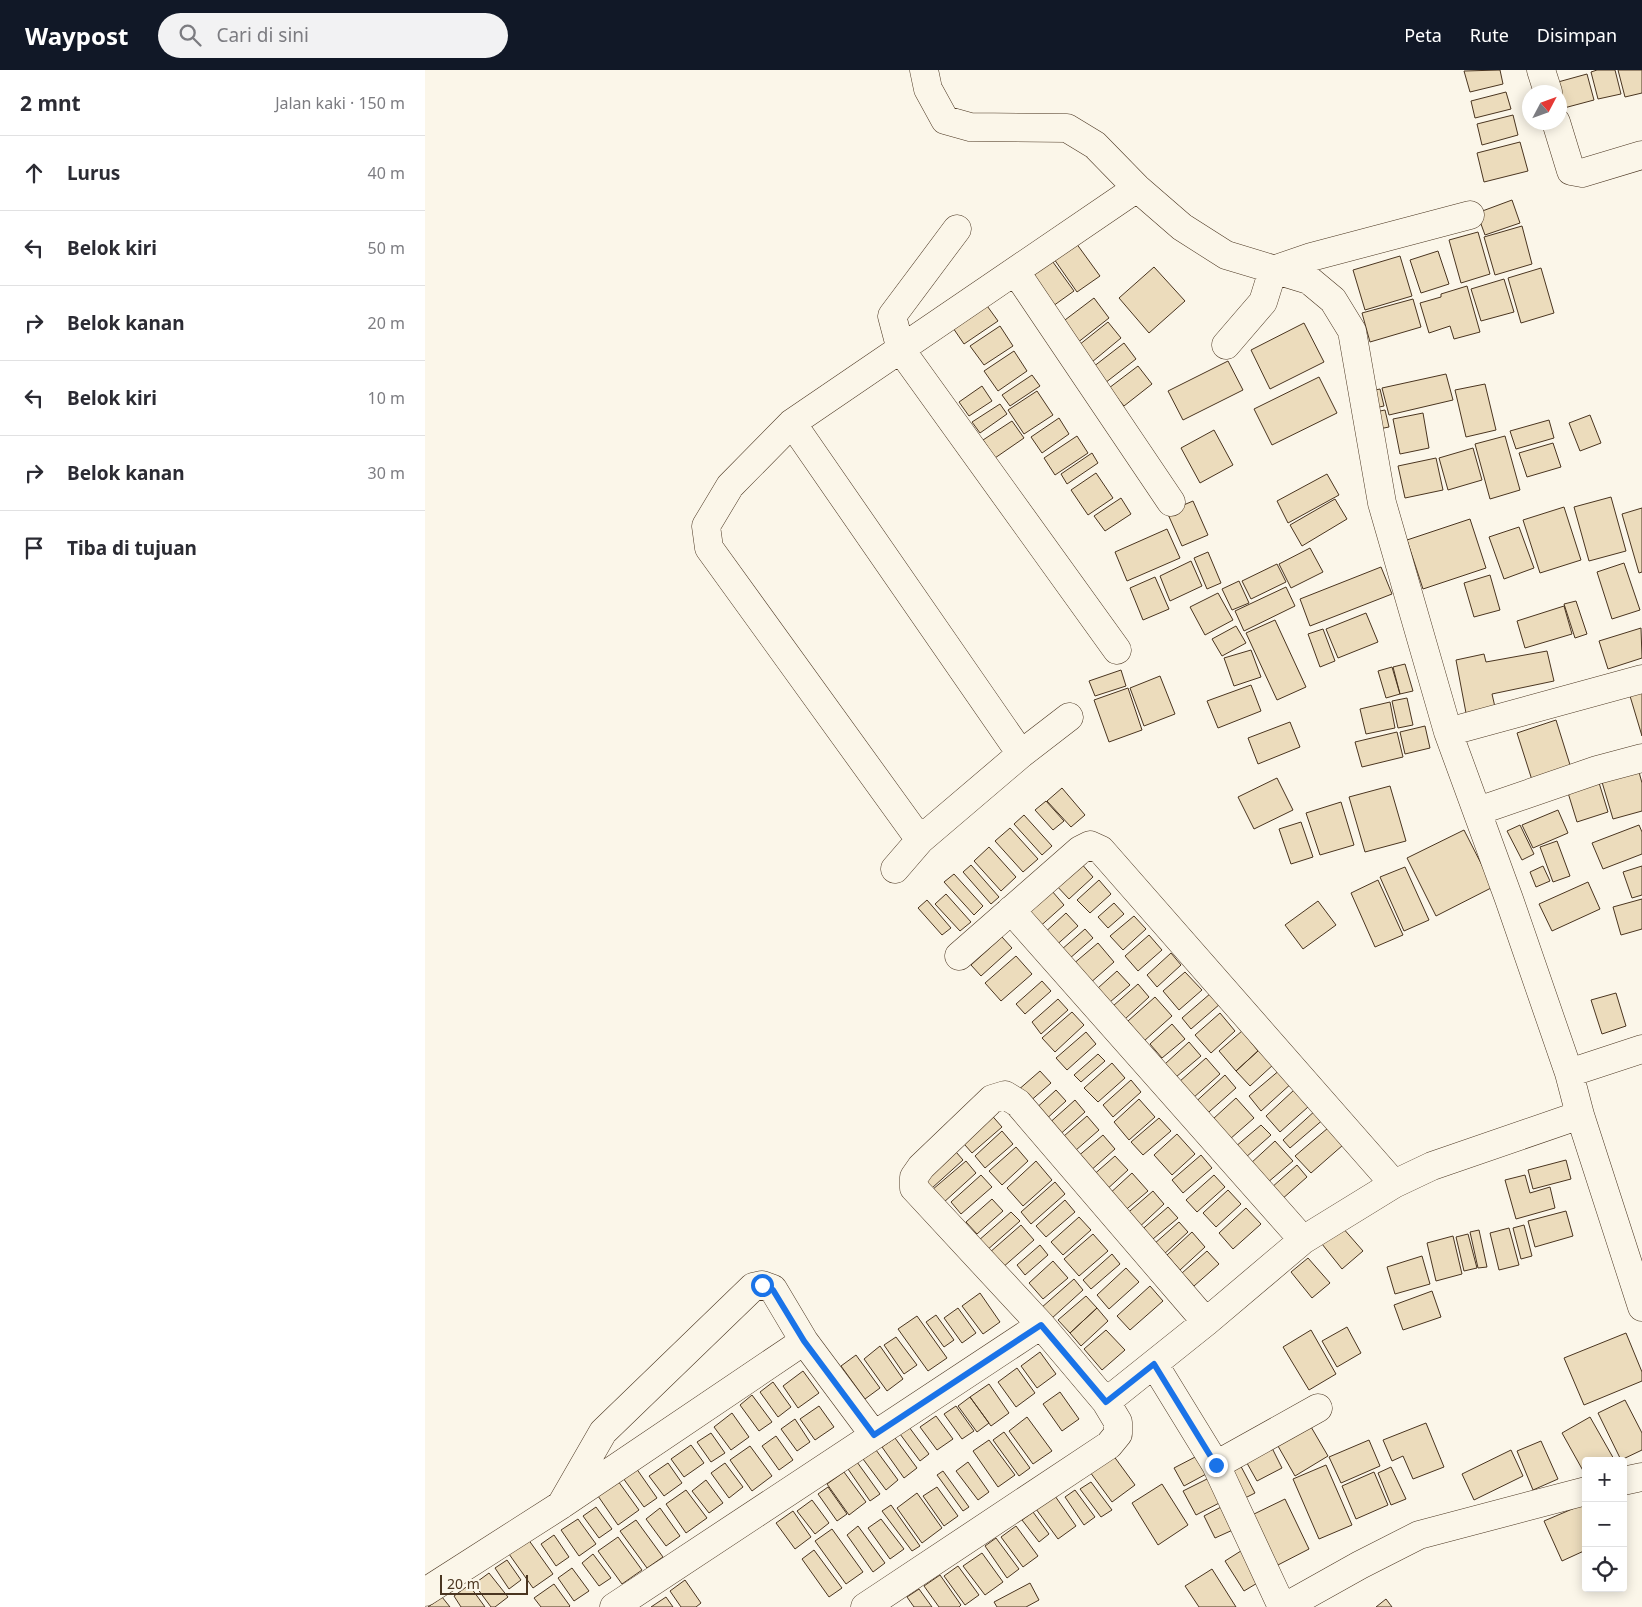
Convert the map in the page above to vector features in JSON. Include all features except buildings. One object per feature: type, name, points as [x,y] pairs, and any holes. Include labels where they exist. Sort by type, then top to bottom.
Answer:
[{"type":"street","points":[[924,70],[928,90],[945,120],[970,127],[1067,128],[1095,145],[1137,188],[1182,227],[1226,255],[1309,280],[1333,300],[1352,330],[1382,503],[1448,732],[1478,811],[1569,1073],[1580,1115],[1642,1307]]},
{"type":"street","points":[[1541,70],[1546,85]]},
{"type":"street","points":[[1559,130],[1571,171],[1582,173],[1642,155]]},
{"type":"street","points":[[920,840],[709,548],[706,526],[730,486],[792,423],[1137,188]]},
{"type":"street","points":[[1273,270],[1311,257],[1469,215]]},
{"type":"street","points":[[957,229],[892,316],[901,350],[1117,650]]},
{"type":"street","points":[[1226,345],[1263,302],[1273,270]]},
{"type":"street","points":[[1016,272],[1171,502]]},
{"type":"street","points":[[792,423],[1021,754]]},
{"type":"street","points":[[1448,732],[1642,679]]},
{"type":"street","points":[[895,868],[920,840],[1021,754],[1069,717]]},
{"type":"street","points":[[1478,811],[1597,770],[1642,758]]},
{"type":"street","points":[[959,956],[1080,850],[1090,845],[1101,850],[1394,1184]]},
{"type":"street","points":[[1011,910],[1303,1240]]},
{"type":"street","points":[[1569,1073],[1642,1049]]},
{"type":"street","points":[[865,1607],[1109,1445],[1118,1434],[1118,1422],[1106,1402],[1041,1325],[914,1188],[914,1177],[921,1167],[992,1099],[1005,1095],[1018,1103],[1206,1322]]},
{"type":"street","points":[[1106,1402],[1206,1322],[1303,1240],[1394,1184],[1432,1166],[1580,1115]]},
{"type":"street","points":[[561,1504],[603,1432],[753,1287],[762,1285],[773,1290],[804,1341],[874,1435]]},
{"type":"street","points":[[614,1607],[1041,1325]]},
{"type":"street","points":[[425,1592],[561,1504],[804,1341]]},
{"type":"street","points":[[1154,1364],[1216,1465],[1283,1607],[1419,1535],[1582,1492]]},
{"type":"street","points":[[1216,1465],[1318,1408]]},
{"type":"street","points":[[1627,1481],[1642,1477]]},
{"type":"route","points":[[762,1285],[773,1290],[804,1341],[874,1435],[1041,1325],[1106,1402],[1154,1364],[1216,1465]]}]
